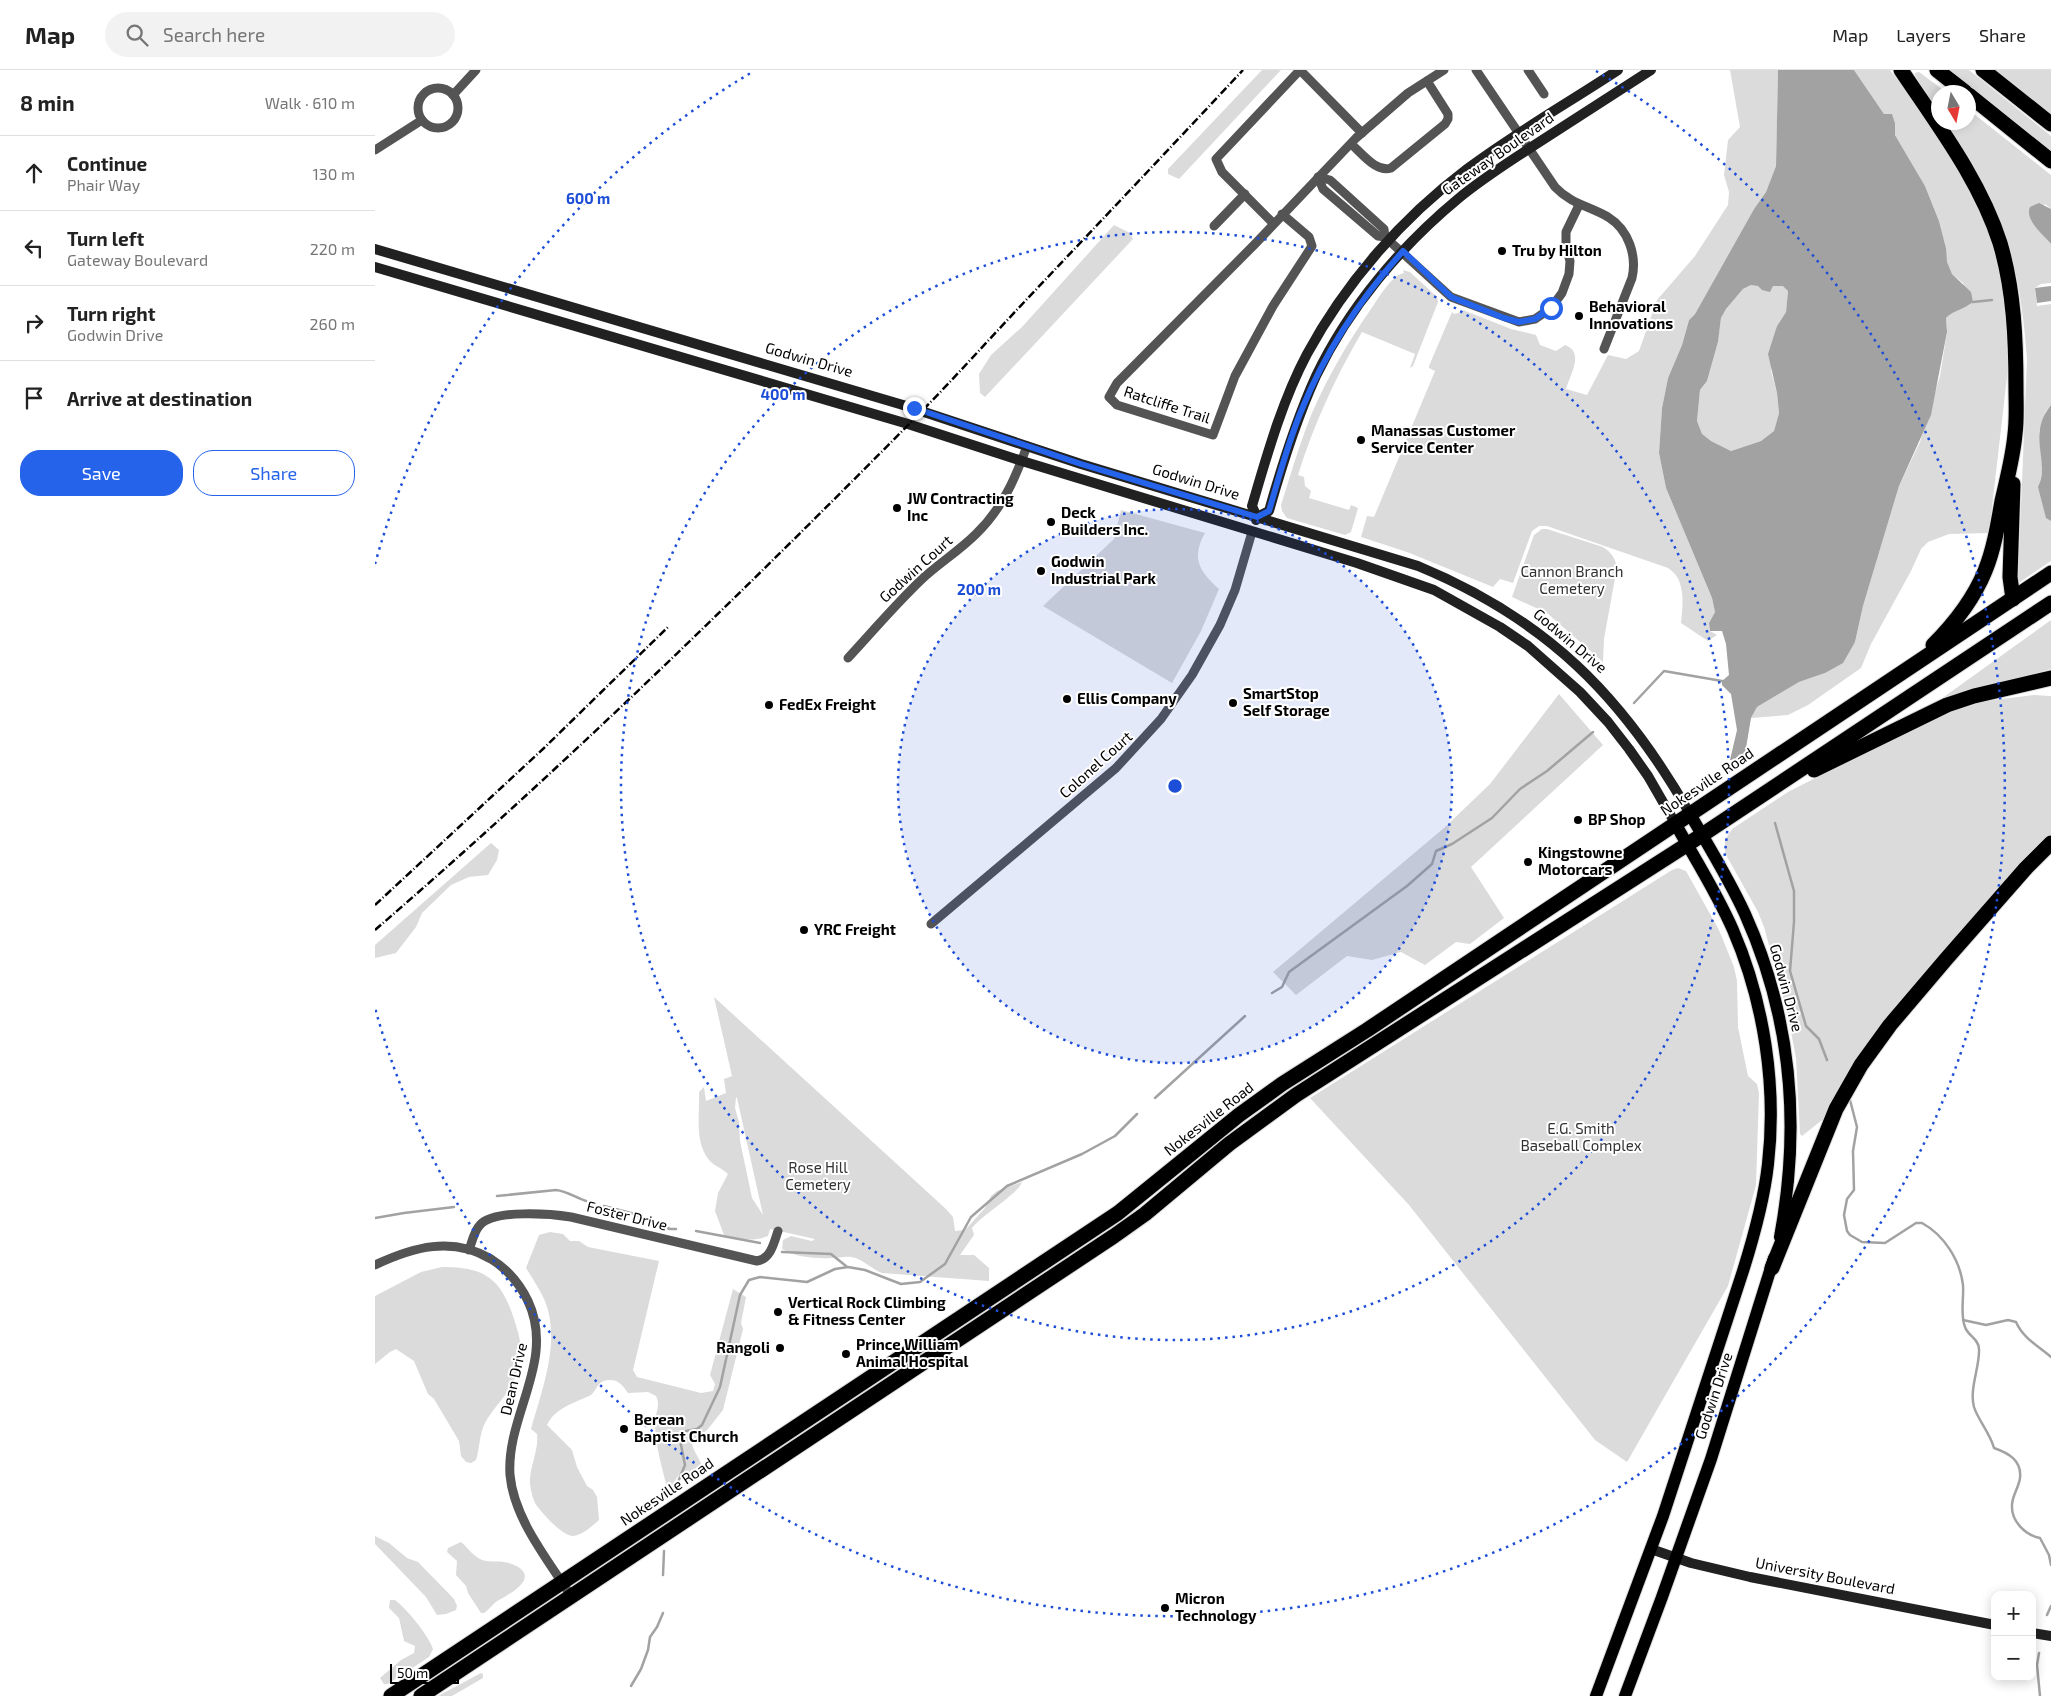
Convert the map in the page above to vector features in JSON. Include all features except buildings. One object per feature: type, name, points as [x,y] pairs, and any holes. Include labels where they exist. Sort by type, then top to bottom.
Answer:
[{"type":"highway","points":[[1901,70],[1980,194],[2000,243],[2011,291],[2016,357],[2010,577],[2013,599]]},
{"type":"highway","points":[[1937,70],[1956,85]]},
{"type":"highway","points":[[1983,70],[2051,124]]},
{"type":"highway","points":[[1976,101],[2051,161]]},
{"type":"highway","points":[[1897,676],[1945,633],[1981,579],[1997,530],[2015,435]]},
{"type":"highway","name":"Nokesville Road","points":[[391,1696],[1118,1213],[1239,1115],[1282,1084],[1375,1025],[2051,573]]},
{"type":"highway","points":[[421,1696],[1114,1236],[1145,1214],[1229,1144],[1296,1094],[1703,835],[2051,603]]},
{"type":"highway","points":[[1780,784],[1837,760],[1929,712],[1967,698],[2051,678]]},
{"type":"highway","points":[[2007,688],[2051,687]]},
{"type":"highway","points":[[1772,1268],[1836,1109],[1861,1065],[1890,1026],[1947,958],[2026,868],[2051,843]]},
{"type":"main road","name":"Godwin Drive","points":[[1625,1696],[1713,1451],[1772,1268],[1786,1203],[1791,1160],[1792,1122],[1787,1055],[1775,999],[1758,944],[1745,912],[1690,814]]},
{"type":"main road","name":"Godwin Drive","points":[[1596,1696],[1651,1549],[1704,1392],[1755,1230],[1763,1198],[1770,1134],[1768,1068],[1761,1025],[1750,980],[1726,916],[1675,824]]},
{"type":"street","points":[[453,95],[475,70]]},
{"type":"street","points":[[1273,222],[1222,172],[1216,159],[1300,70],[1362,134]]},
{"type":"street","name":"Ratcliffe Trail","points":[[1282,214],[1309,237],[1312,246],[1273,306],[1235,376],[1213,435],[1117,405],[1109,397],[1117,383],[1253,245],[1273,222],[1351,144],[1408,93],[1444,70]]},
{"type":"street","points":[[1476,70],[1528,150],[1563,196],[1609,218],[1628,239],[1635,267],[1604,349]]},
{"type":"street","points":[[1528,70],[1544,94]]},
{"type":"street","name":"Gateway Boulevard","points":[[1252,532],[1257,517],[1252,506],[1287,399],[1300,370],[1323,326],[1387,238],[1467,169],[1618,70]]},
{"type":"street","name":"Gateway Boulevard","points":[[1257,517],[1269,511],[1287,448],[1302,409],[1329,353],[1357,306],[1380,277],[1434,218],[1490,174],[1651,70]]},
{"type":"street","points":[[1351,144],[1377,167],[1385,170],[1391,168],[1445,124],[1448,114],[1427,81]]},
{"type":"street","points":[[441,88],[453,95],[458,108],[457,115],[450,125],[438,128],[432,127],[422,120],[418,108],[419,101],[428,90],[441,88]]},
{"type":"street","points":[[375,150],[422,120]]},
{"type":"street","points":[[1318,177],[1330,180],[1384,229],[1387,238],[1451,297],[1519,322],[1535,319],[1551,308],[1562,293],[1569,274],[1570,261],[1566,247],[1566,232],[1579,205]]},
{"type":"street","points":[[1214,226],[1245,194]]},
{"type":"street","name":"Godwin Drive","points":[[375,249],[909,406],[1027,446],[1419,566],[1445,577],[1509,612],[1553,644],[1579,666],[1611,700],[1653,753],[1690,814]]},
{"type":"street","name":"Godwin Drive","points":[[375,267],[901,422],[1022,462],[1408,580],[1452,599],[1500,627],[1557,670],[1608,722],[1647,776],[1675,824]]},
{"type":"street","name":"Godwin Court","points":[[848,658],[901,599],[924,577],[976,534],[993,516],[1005,498],[1022,462],[1027,446]]},
{"type":"street","name":"Colonel Court","points":[[931,924],[1116,768],[1161,719],[1192,675],[1220,625],[1235,590],[1252,532]]},
{"type":"street","points":[[1500,627],[1509,612]]},
{"type":"street","name":"Foster Drive","points":[[469,1250],[477,1229],[482,1222],[493,1218],[527,1214],[550,1214],[571,1217],[757,1260],[763,1260],[767,1256],[778,1231]]},
{"type":"street","name":"Dean Drive","points":[[375,1265],[404,1252],[431,1246],[449,1245],[469,1250],[495,1262],[511,1275],[523,1291],[534,1316],[537,1352],[514,1440],[510,1475],[514,1498],[523,1520],[571,1596]]},
{"type":"street","name":"University Boulevard","points":[[1651,1549],[1676,1558],[1750,1577],[1991,1624]]},
{"type":"street","points":[[2036,1634],[2051,1636]]},
{"type":"green space","points":[[1262,70],[1281,70],[1179,179],[1168,174],[1168,169]]},
{"type":"green space","points":[[1730,70],[1778,70],[1776,166],[1766,192],[1754,209],[1695,314],[1689,320],[1682,345],[1668,378],[1662,408],[1659,453],[1666,488],[1712,598],[1715,612],[1709,623],[1710,631],[1717,635],[1708,641],[1681,623],[1683,600],[1681,585],[1678,578],[1668,568],[1547,526],[1539,526],[1532,531],[1513,583],[1500,579],[1493,587],[1407,552],[1361,537],[1367,516],[1374,517],[1435,371],[1429,368],[1429,366],[1452,312],[1454,314],[1463,310],[1511,329],[1536,335],[1540,345],[1556,351],[1565,345],[1571,348],[1574,353],[1575,364],[1566,389],[1587,395],[1608,355],[1626,359],[1639,351],[1657,300],[1695,256],[1728,205],[1729,192],[1724,175],[1728,140],[1740,127]]},
{"type":"green space","points":[[1854,70],[1890,70],[1899,82],[1958,168],[1978,202],[2005,280],[2010,351],[1989,533],[1949,534],[1928,542],[1921,549],[1871,644],[1861,668],[1808,705],[1788,715],[1751,718],[1757,707],[1799,682],[1825,673],[1855,642],[1863,606],[1899,486],[1920,442],[1940,376],[1947,332],[1946,318],[1958,308],[1970,305],[1963,283],[1952,274],[1946,262],[1946,248],[1939,221],[1925,186],[1895,135],[1895,123],[1892,115],[1884,114]]},
{"type":"green space","points":[[1948,70],[1969,70],[2051,136],[2051,152],[1976,92],[1976,85],[1967,85]]},
{"type":"green space","points":[[1995,70],[2051,70],[2051,115]]},
{"type":"green space","points":[[1919,72],[1937,85],[1931,85],[1931,103],[1915,75],[1915,73]]},
{"type":"green space","points":[[1976,116],[2051,175],[2051,209],[2045,204],[2032,221],[2051,244],[2051,283],[2041,284],[2035,288],[2037,306],[2051,304],[2051,405],[2046,411],[2039,431],[2043,466],[2040,482],[2046,517],[2051,521],[2051,561],[2020,582],[2018,580],[2027,359],[2023,320],[2013,260],[2001,222],[1970,162],[1949,130],[1976,130]]},
{"type":"green space","points":[[1114,225],[1130,233],[1133,239],[985,397],[980,393],[979,374],[991,355],[1022,327]]},
{"type":"green space","points":[[1403,270],[1410,272],[1437,297],[1438,302],[1413,366],[1410,368],[1415,354],[1362,332],[1326,402],[1298,475],[1304,477],[1305,486],[1311,491],[1309,498],[1349,510],[1351,505],[1358,508],[1351,532],[1345,535],[1287,518],[1282,511],[1281,505],[1311,415],[1335,367],[1363,321],[1386,287],[1395,278],[1404,273]]},
{"type":"green space","points":[[1751,285],[1784,286],[1788,291],[1786,312],[1777,326],[1771,371],[1777,393],[1779,413],[1774,431],[1761,441],[1731,451],[1702,435],[1697,421],[1700,390],[1707,381],[1718,342],[1721,318],[1743,289]]},
{"type":"green space","points":[[1121,510],[1205,533],[1198,550],[1199,564],[1206,576],[1219,589],[1201,631],[1172,683],[1043,606],[1114,539]]},
{"type":"green space","name":"Cannon Branch Cemetery","points":[[1542,529],[1603,547],[1615,561],[1617,567],[1604,639],[1603,662],[1547,613],[1512,597],[1534,535]]},
{"type":"green space","points":[[2051,620],[2051,669],[1941,699]]},
{"type":"green space","points":[[1559,694],[1603,745],[1471,867],[1504,918],[1470,944],[1456,942],[1425,965],[1401,952],[1372,960],[1347,956],[1296,995],[1273,972],[1444,828],[1490,784]]},
{"type":"green space","points":[[2034,695],[2051,696],[2051,835],[1826,1117],[1802,1136],[1800,1134],[1796,1058],[1787,1011],[1764,927],[1758,912],[1725,853],[1725,840],[1732,829],[1788,792],[1937,716],[1985,701]]},
{"type":"green space","points":[[491,843],[499,850],[497,860],[488,875],[469,877],[451,885],[422,913],[416,927],[396,953],[375,958],[375,945]]},
{"type":"green space","name":"E.G. Smith Baseball Complex","points":[[1678,868],[1686,871],[1719,930],[1734,967],[1737,981],[1738,1027],[1748,1076],[1757,1084],[1759,1093],[1756,1185],[1728,1286],[1627,1462],[1595,1440],[1409,1205],[1310,1098]]},
{"type":"green space","name":"Rose Hill Cemetery","points":[[714,997],[946,1209],[953,1217],[955,1231],[965,1230],[985,1208],[991,1196],[997,1191],[1022,1182],[1014,1192],[977,1222],[972,1228],[974,1235],[960,1255],[974,1255],[989,1268],[989,1281],[882,1273],[855,1258],[799,1256],[782,1249],[783,1240],[791,1236],[812,1241],[815,1239],[770,1229],[768,1236],[757,1239],[741,1239],[724,1235],[715,1211],[718,1193],[728,1174],[709,1160],[701,1145],[699,1092],[704,1087],[706,1101],[726,1093],[724,1079],[732,1076]],"holes":[[[737,1098],[763,1215],[752,1198],[735,1108]]]},
{"type":"green space","points":[[550,1232],[563,1234],[570,1241],[579,1241],[588,1247],[659,1261],[633,1370],[637,1377],[701,1393],[713,1391],[715,1384],[710,1375],[733,1289],[746,1297],[741,1323],[743,1329],[723,1410],[708,1429],[692,1443],[703,1469],[700,1477],[681,1475],[675,1480],[673,1486],[667,1488],[656,1439],[657,1400],[656,1396],[648,1392],[628,1393],[618,1382],[613,1380],[605,1381],[599,1384],[592,1394],[565,1407],[550,1419],[547,1425],[572,1450],[577,1467],[587,1486],[593,1490],[597,1497],[599,1520],[584,1532],[573,1536],[557,1528],[541,1512],[534,1501],[530,1484],[537,1440],[537,1434],[531,1429],[548,1365],[551,1333],[545,1301],[526,1268],[539,1235]]},
{"type":"green space","points":[[442,1267],[469,1269],[479,1272],[496,1283],[508,1303],[521,1345],[516,1375],[510,1388],[485,1423],[476,1460],[471,1463],[466,1462],[461,1456],[459,1441],[434,1399],[428,1394],[414,1361],[396,1349],[375,1364],[375,1296],[421,1272]]},
{"type":"green space","points":[[375,1536],[389,1543],[407,1558],[418,1562],[454,1599],[457,1606],[456,1610],[437,1615],[426,1597],[375,1544]]},
{"type":"green space","points":[[461,1542],[482,1560],[509,1563],[519,1567],[524,1572],[523,1582],[484,1613],[481,1613],[468,1593],[466,1586],[456,1575],[457,1561],[447,1552],[448,1548]]},
{"type":"green space","points":[[390,1600],[395,1600],[411,1616],[427,1637],[433,1649],[429,1657],[388,1684],[384,1684],[380,1678],[401,1660],[414,1653],[415,1646],[404,1641],[399,1618],[389,1608]]},
{"type":"green space","points":[[481,1673],[483,1678],[452,1696],[438,1696]]},
{"type":"shaded area","points":[[1778,70],[1854,70],[1884,114],[1892,114],[1895,123],[1895,135],[1925,186],[1939,221],[1946,248],[1947,262],[1952,274],[1971,292],[1973,302],[1946,318],[1947,332],[1931,415],[1899,486],[1863,606],[1855,642],[1843,663],[1825,673],[1799,682],[1757,707],[1751,718],[1745,754],[1737,761],[1730,760],[1737,730],[1731,694],[1722,685],[1722,681],[1729,675],[1726,644],[1722,631],[1710,631],[1709,623],[1715,612],[1712,598],[1666,488],[1659,453],[1662,408],[1668,378],[1682,345],[1689,320],[1695,314],[1754,209],[1766,192],[1776,166]],"holes":[[[1751,285],[1758,286],[1762,290],[1770,292],[1773,286],[1783,286],[1788,291],[1786,312],[1777,326],[1768,354],[1777,393],[1779,413],[1774,431],[1761,441],[1731,451],[1702,434],[1697,421],[1700,390],[1707,381],[1718,342],[1721,318],[1726,309],[1743,289]]]},
{"type":"shaded area","points":[[2039,203],[2051,209],[2051,244],[2030,217],[2030,207]]},
{"type":"shaded area","points":[[2051,286],[2051,301],[2037,303],[2035,288]]},
{"type":"shaded area","points":[[2051,405],[2051,521],[2046,518],[2038,487],[2042,468],[2039,438],[2040,427]]},
{"type":"waterway","points":[[1973,302],[1992,300]]},
{"type":"waterway","points":[[1634,703],[1664,671],[1722,681]]},
{"type":"waterway","points":[[1272,993],[1282,987],[1289,972],[1407,886],[1432,864],[1436,851],[1452,844],[1492,818],[1520,789],[1547,771],[1593,732]]},
{"type":"waterway","points":[[1775,823],[1794,891],[1794,922],[1790,971],[1806,1026],[1819,1039],[1827,1060]]},
{"type":"waterway","points":[[1155,1098],[1245,1016]]},
{"type":"waterway","points":[[1850,1100],[1857,1127],[1853,1151],[1854,1190],[1847,1199],[1844,1215],[1847,1231],[1862,1242],[1885,1243],[1916,1223],[1922,1223],[1937,1234],[1950,1249],[1958,1266],[1963,1285],[1963,1317],[1965,1327],[1979,1346],[1973,1393],[1974,1407],[1994,1448],[2009,1455],[2019,1466],[2020,1478],[2012,1502],[2012,1511],[2016,1522],[2024,1530],[2040,1538],[2049,1555],[2051,1565]]},
{"type":"waterway","points":[[679,1488],[678,1482],[685,1465],[680,1440],[686,1431],[697,1429],[702,1425],[720,1387],[740,1295],[749,1280],[760,1277],[807,1282],[835,1269],[848,1267],[865,1270],[901,1284],[920,1282],[945,1264],[971,1217],[1007,1186],[1082,1154],[1115,1136],[1137,1114]]},
{"type":"waterway","points":[[497,1196],[556,1190],[586,1201]]},
{"type":"waterway","points":[[604,1206],[631,1213],[670,1229],[676,1229]]},
{"type":"waterway","points":[[375,1218],[454,1207]]},
{"type":"waterway","points":[[696,1231],[760,1243]]},
{"type":"waterway","points":[[782,1252],[831,1254],[846,1266]]},
{"type":"waterway","points":[[1963,1320],[1986,1325],[2008,1320],[2016,1322],[2027,1337],[2051,1357]]},
{"type":"waterway","points":[[663,1575],[664,1551]]},
{"type":"waterway","points":[[2047,1615],[2051,1606]]},
{"type":"waterway","points":[[631,1686],[641,1669],[648,1650],[650,1637],[663,1613]]},
{"type":"waterway","points":[[2039,1653],[2037,1665],[2040,1696]]},
{"type":"railway","points":[[375,930],[586,740],[790,544],[936,396],[1243,70]]},
{"type":"railway","points":[[375,905],[544,748],[668,627]]},
{"type":"place","name":"Tru by Hilton","points":[[1502,251]]},
{"type":"place","name":"Behavioral Innovations","points":[[1579,316]]},
{"type":"place","name":"Manassas Customer Service Center","points":[[1361,440]]},
{"type":"place","name":"JW Contracting Inc","points":[[897,508]]},
{"type":"place","name":"Deck Builders Inc.","points":[[1051,522]]},
{"type":"place","name":"Godwin Industrial Park","points":[[1041,571]]},
{"type":"place","name":"Ellis Company","points":[[1067,699]]},
{"type":"place","name":"SmartStop Self Storage","points":[[1233,703]]},
{"type":"place","name":"FedEx Freight","points":[[769,705]]},
{"type":"place","name":"BP Shop","points":[[1578,820]]},
{"type":"place","name":"Kingstowne Motorcars","points":[[1528,862]]},
{"type":"place","name":"YRC Freight","points":[[804,930]]},
{"type":"place","name":"Vertical Rock Climbing & Fitness Center","points":[[778,1312]]},
{"type":"place","name":"Rangoli","points":[[780,1348]]},
{"type":"place","name":"Prince William Animal Hospital","points":[[846,1354]]},
{"type":"place","name":"Berean Baptist Church","points":[[624,1429]]},
{"type":"place","name":"Micron Technology","points":[[1165,1608]]},
{"type":"route","points":[[914,408],[1081,464],[1257,517],[1269,511],[1287,448],[1317,375],[1357,306],[1403,251],[1451,297],[1461,302],[1519,322],[1535,319],[1551,308]]}]
